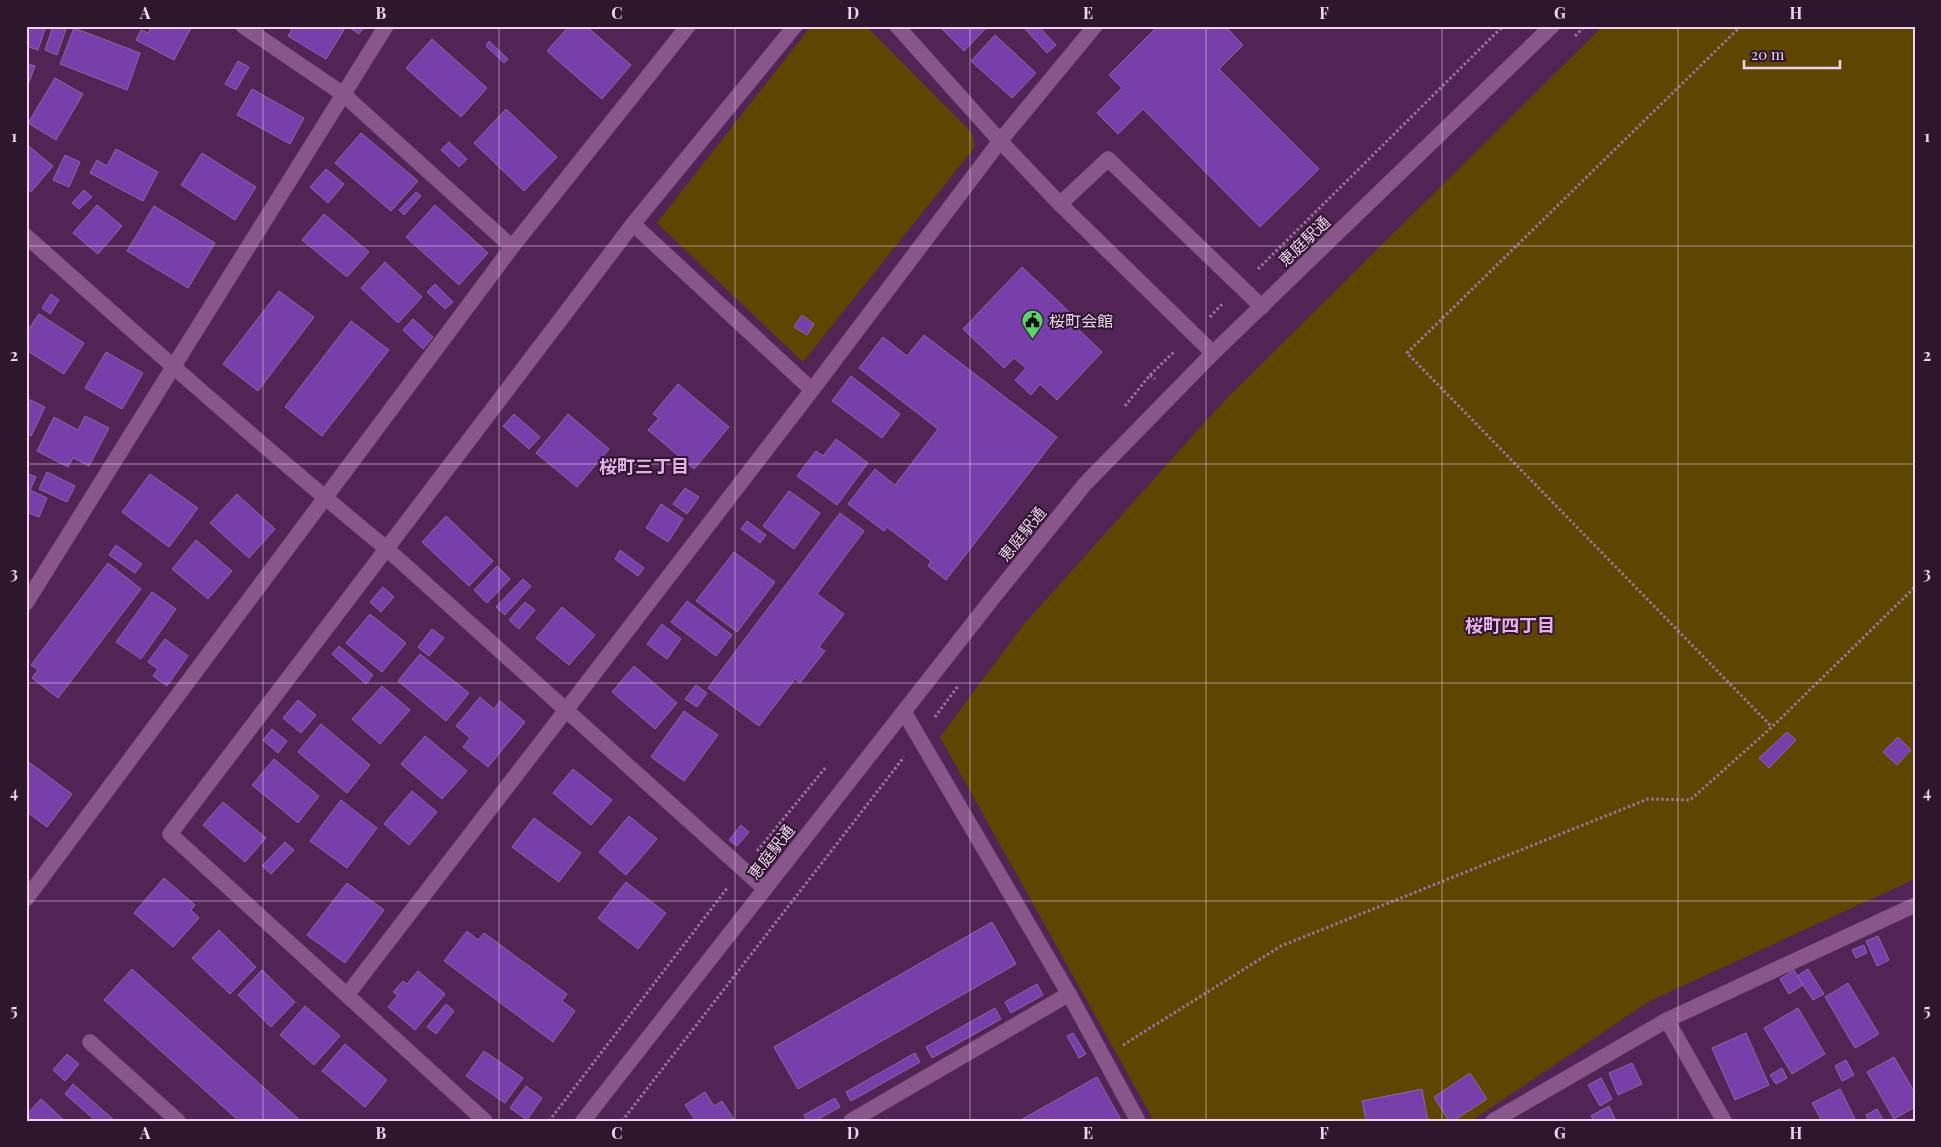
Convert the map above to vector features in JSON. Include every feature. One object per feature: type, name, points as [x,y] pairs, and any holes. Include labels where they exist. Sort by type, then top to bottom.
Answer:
[{"type":"street","points":[[243,26],[343,94],[512,247]]},
{"type":"street","points":[[26,602],[386,26]]},
{"type":"street","points":[[26,898],[512,247],[688,26]]},
{"type":"street","points":[[485,1121],[170,834],[633,224],[795,26]]},
{"type":"street","points":[[897,26],[1000,141],[1060,204],[1212,354]]},
{"type":"street","points":[[347,995],[812,390],[1000,141],[1095,26]]},
{"type":"street","name":"恵庭駅通","points":[[583,1121],[992,599],[1085,484],[1212,354],[1552,26]]},
{"type":"street","points":[[1060,204],[1108,159],[1262,307]]},
{"type":"street","points":[[633,224],[812,390]]},
{"type":"street","points":[[26,236],[325,499],[387,549],[765,889]]},
{"type":"street","points":[[904,712],[1069,994],[1138,1121]]},
{"type":"street","points":[[1493,1121],[1667,1020],[1915,905]]},
{"type":"street","points":[[851,1121],[1069,994]]},
{"type":"street","points":[[1667,1020],[1724,1121]]},
{"type":"street","points":[[90,1042],[178,1121]]},
{"type":"path","points":[[1150,374],[1503,26]]},
{"type":"path","points":[[1741,26],[1407,354],[1772,726]]},
{"type":"path","points":[[1103,1058],[1281,946],[1648,799],[1690,800],[1772,726],[1915,587]]},
{"type":"path","points":[[622,1121],[961,682]]},
{"type":"shaded area","points":[[811,26],[866,26],[972,133],[975,147],[803,362],[657,223]]},
{"type":"shaded area","points":[[1603,26],[1915,26],[1915,879],[1650,1001],[1471,1121],[1154,1121],[940,737],[1024,624],[1224,401]]},
{"type":"building","points":[[26,26],[46,26],[38,50],[26,46]]},
{"type":"building","points":[[53,26],[66,29],[57,55],[45,50]]},
{"type":"building","points":[[152,26],[192,26],[174,60],[136,40],[141,30],[148,33]]},
{"type":"building","points":[[294,26],[337,26],[344,30],[326,59],[288,36]]},
{"type":"building","points":[[347,26],[365,26],[359,34]]},
{"type":"building","points":[[569,26],[586,26],[631,65],[602,99],[547,51]]},
{"type":"building","points":[[939,26],[988,26],[964,51]]},
{"type":"building","points":[[1028,26],[1038,26],[1056,45],[1047,53],[1025,29]]},
{"type":"building","points":[[1158,26],[1225,26],[1243,45],[1219,69],[1319,169],[1260,227],[1143,109],[1118,134],[1097,113],[1122,88],[1109,75]]},
{"type":"building","points":[[74,28],[140,53],[127,90],[60,64]]},
{"type":"building","points":[[995,35],[1036,73],[1012,98],[971,61]]},
{"type":"building","points":[[432,39],[487,88],[461,117],[406,68]]},
{"type":"building","points":[[489,41],[508,59],[504,63],[486,46]]},
{"type":"building","points":[[238,61],[249,67],[236,90],[225,84]]},
{"type":"building","points":[[26,63],[35,66],[26,90]]},
{"type":"building","points":[[55,78],[83,94],[56,140],[28,123]]},
{"type":"building","points":[[252,89],[304,118],[290,144],[237,115]]},
{"type":"building","points":[[506,109],[557,157],[524,191],[474,143]]},
{"type":"building","points":[[361,133],[418,181],[391,211],[335,163]]},
{"type":"building","points":[[449,142],[467,159],[459,167],[441,150]]},
{"type":"building","points":[[26,144],[53,166],[31,192],[26,188]]},
{"type":"building","points":[[116,149],[158,172],[143,201],[90,173],[97,160],[107,166]]},
{"type":"building","points":[[202,153],[256,187],[235,220],[181,185]]},
{"type":"building","points":[[65,155],[80,162],[69,187],[53,180]]},
{"type":"building","points":[[326,169],[344,184],[328,203],[310,187]]},
{"type":"building","points":[[84,190],[92,197],[79,209],[72,203]]},
{"type":"building","points":[[416,192],[421,196],[404,215],[399,210]]},
{"type":"building","points":[[97,205],[122,226],[98,254],[73,233]]},
{"type":"building","points":[[435,205],[488,253],[459,285],[406,237]]},
{"type":"building","points":[[154,206],[215,243],[188,288],[127,251]]},
{"type":"building","points":[[324,214],[369,252],[347,277],[302,240]]},
{"type":"building","points":[[385,262],[422,297],[398,323],[361,288]]},
{"type":"building","name":"桜町会館","points":[[1022,267],[1082,324],[1078,329],[1102,352],[1057,400],[1040,384],[1031,395],[1015,380],[1026,368],[1014,358],[1004,368],[963,329]]},
{"type":"building","points":[[435,284],[453,302],[445,309],[427,292]]},
{"type":"building","points":[[279,291],[314,317],[258,391],[223,364]]},
{"type":"building","points":[[51,294],[59,300],[50,314],[42,308]]},
{"type":"building","points":[[39,314],[84,343],[64,374],[26,350],[26,333]]},
{"type":"building","points":[[802,315],[814,324],[807,335],[794,327]]},
{"type":"building","points":[[413,319],[433,337],[423,349],[403,330]]},
{"type":"building","points":[[351,321],[389,350],[322,436],[285,407]]},
{"type":"building","points":[[924,335],[1057,437],[946,580],[928,566],[931,561],[887,527],[884,531],[848,504],[875,469],[895,485],[938,429],[859,368],[883,337],[907,356]]},
{"type":"building","points":[[106,352],[143,373],[122,409],[85,388]]},
{"type":"building","points":[[851,376],[900,414],[882,438],[832,401]]},
{"type":"building","points":[[678,384],[729,427],[694,469],[648,430],[659,418],[653,414]]},
{"type":"building","points":[[26,398],[45,407],[31,436],[26,433]]},
{"type":"building","points":[[514,414],[540,437],[529,449],[503,426]]},
{"type":"building","points":[[568,414],[609,449],[577,487],[536,453]]},
{"type":"building","points":[[85,416],[109,428],[89,466],[73,458],[68,467],[37,451],[54,417],[78,430]]},
{"type":"building","points":[[836,439],[868,463],[837,505],[797,476],[816,451],[823,456]]},
{"type":"building","points":[[47,472],[75,486],[67,502],[39,489]]},
{"type":"building","points":[[26,473],[36,477],[30,490],[47,498],[39,517],[26,512]]},
{"type":"building","points":[[150,474],[198,508],[169,547],[122,512]]},
{"type":"building","points":[[685,488],[699,497],[687,514],[673,504]]},
{"type":"building","points":[[789,491],[820,513],[794,549],[763,526]]},
{"type":"building","points":[[237,494],[275,529],[249,558],[210,523]]},
{"type":"building","points":[[661,504],[683,519],[668,542],[646,528]]},
{"type":"building","points":[[840,513],[864,531],[817,594],[844,614],[819,647],[825,651],[800,683],[795,679],[759,726],[708,688]]},
{"type":"building","points":[[446,516],[493,561],[469,586],[422,542]]},
{"type":"building","points":[[747,521],[766,535],[760,543],[741,529]]},
{"type":"building","points":[[196,540],[232,571],[208,599],[172,569]]},
{"type":"building","points":[[116,545],[142,564],[135,573],[109,555]]},
{"type":"building","points":[[620,550],[644,568],[638,576],[615,559]]},
{"type":"building","points":[[734,552],[775,582],[737,632],[696,601]]},
{"type":"building","points":[[108,563],[141,589],[58,698],[32,678],[38,670],[31,665]]},
{"type":"building","points":[[497,566],[510,579],[487,603],[474,590]]},
{"type":"building","points":[[523,579],[531,586],[505,615],[496,607]]},
{"type":"building","points":[[383,587],[394,597],[381,612],[370,602]]},
{"type":"building","points":[[152,592],[176,609],[141,659],[116,642]]},
{"type":"building","points":[[687,601],[732,635],[716,656],[671,622]]},
{"type":"building","points":[[525,602],[535,610],[519,629],[509,620]]},
{"type":"building","points":[[562,607],[595,635],[569,665],[536,638]]},
{"type":"building","points":[[370,614],[406,643],[382,672],[346,643]]},
{"type":"building","points":[[662,624],[681,639],[667,659],[647,644]]},
{"type":"building","points":[[432,629],[444,638],[429,656],[418,647]]},
{"type":"building","points":[[165,639],[188,656],[167,686],[153,676],[158,669],[148,662]]},
{"type":"building","points":[[339,646],[373,675],[366,684],[332,654]]},
{"type":"building","points":[[420,654],[469,693],[446,721],[398,681]]},
{"type":"building","points":[[634,666],[677,703],[655,729],[612,692]]},
{"type":"building","points":[[696,685],[707,693],[697,707],[685,699]]},
{"type":"building","points":[[382,686],[410,710],[380,744],[352,719]]},
{"type":"building","points":[[480,697],[494,709],[500,701],[525,722],[488,767],[463,747],[470,738],[456,726]]},
{"type":"building","points":[[298,700],[316,715],[301,733],[283,718]]},
{"type":"building","points":[[684,711],[718,735],[684,781],[651,757]]},
{"type":"building","points":[[321,724],[370,765],[347,793],[298,752]]},
{"type":"building","points":[[272,729],[287,741],[278,753],[263,740]]},
{"type":"building","points":[[1787,732],[1796,740],[1769,768],[1759,758]]},
{"type":"building","points":[[425,736],[467,771],[442,799],[401,764]]},
{"type":"building","points":[[1898,737],[1911,750],[1897,765],[1883,752]]},
{"type":"building","points":[[274,759],[319,796],[298,823],[252,785]]},
{"type":"building","points":[[26,760],[72,794],[47,827],[26,811]]},
{"type":"building","points":[[573,769],[612,800],[591,825],[553,793]]},
{"type":"building","points":[[412,791],[437,812],[409,845],[384,824]]},
{"type":"building","points":[[341,800],[377,828],[347,868],[310,841]]},
{"type":"building","points":[[223,802],[266,838],[245,862],[203,825]]},
{"type":"building","points":[[629,816],[657,839],[626,875],[599,852]]},
{"type":"building","points":[[534,818],[581,853],[559,882],[512,847]]},
{"type":"building","points":[[741,825],[749,832],[737,846],[729,840]]},
{"type":"building","points":[[285,842],[294,850],[271,874],[262,866]]},
{"type":"building","points":[[164,878],[195,905],[191,910],[199,918],[173,947],[134,913]]},
{"type":"building","points":[[626,882],[666,913],[638,949],[598,918]]},
{"type":"building","points":[[347,883],[384,910],[345,963],[307,935]]},
{"type":"building","points":[[992,922],[1016,964],[798,1089],[774,1047]]},
{"type":"building","points":[[219,930],[256,967],[230,994],[192,958]]},
{"type":"building","points":[[467,931],[478,940],[484,933],[567,994],[562,1001],[575,1011],[553,1042],[444,961]]},
{"type":"building","points":[[1878,936],[1889,960],[1877,966],[1866,941]]},
{"type":"building","points":[[1864,945],[1867,953],[1856,958],[1852,950]]},
{"type":"building","points":[[132,969],[301,1121],[239,1121],[104,1000]]},
{"type":"building","points":[[1808,969],[1824,994],[1813,1000],[1797,976]]},
{"type":"building","points":[[262,970],[295,1002],[271,1027],[238,995]]},
{"type":"building","points":[[1794,970],[1803,985],[1789,994],[1780,979]]},
{"type":"building","points":[[418,971],[445,994],[415,1030],[388,1007],[398,995],[393,992],[403,981],[407,984]]},
{"type":"building","points":[[1848,983],[1879,1034],[1855,1048],[1825,997]]},
{"type":"building","points":[[1037,984],[1043,995],[1011,1013],[1005,1002]]},
{"type":"building","points":[[446,1004],[454,1011],[436,1034],[427,1027]]},
{"type":"building","points":[[305,1006],[340,1036],[314,1065],[280,1035]]},
{"type":"building","points":[[995,1008],[1001,1019],[932,1058],[926,1047]]},
{"type":"building","points":[[1798,1008],[1825,1054],[1792,1074],[1764,1028]]},
{"type":"building","points":[[1073,1033],[1086,1054],[1079,1058],[1067,1036]]},
{"type":"building","points":[[1746,1033],[1769,1085],[1735,1100],[1712,1048]]},
{"type":"building","points":[[345,1044],[387,1080],[365,1107],[322,1071]]},
{"type":"building","points":[[484,1051],[523,1078],[505,1103],[466,1076]]},
{"type":"building","points":[[915,1053],[920,1062],[851,1101],[846,1092]]},
{"type":"building","points":[[67,1054],[79,1064],[65,1081],[53,1070]]},
{"type":"building","points":[[1894,1057],[1915,1093],[1915,1107],[1894,1119],[1867,1072]]},
{"type":"building","points":[[1846,1060],[1854,1075],[1842,1081],[1835,1066]]},
{"type":"building","points":[[1632,1063],[1642,1084],[1618,1095],[1609,1073]]},
{"type":"building","points":[[1782,1068],[1787,1078],[1776,1084],[1770,1075]]},
{"type":"building","points":[[1470,1073],[1487,1099],[1453,1121],[1449,1121],[1434,1097]]},
{"type":"building","points":[[1097,1077],[1121,1120],[1019,1121]]},
{"type":"building","points":[[1601,1078],[1612,1099],[1600,1106],[1588,1085]]},
{"type":"building","points":[[73,1084],[115,1121],[96,1121],[65,1094]]},
{"type":"building","points":[[526,1086],[542,1098],[527,1120],[510,1108]]},
{"type":"building","points":[[1422,1089],[1428,1121],[1366,1121],[1362,1101]]},
{"type":"building","points":[[1840,1089],[1856,1121],[1822,1121],[1812,1103]]},
{"type":"building","points":[[705,1092],[714,1106],[722,1101],[735,1121],[696,1121],[685,1105]]},
{"type":"building","points":[[835,1098],[840,1107],[815,1121],[807,1121],[804,1115]]},
{"type":"building","points":[[41,1099],[65,1121],[26,1121],[26,1115]]},
{"type":"building","points":[[1609,1106],[1616,1121],[1594,1121],[1591,1116]]},
{"type":"building","points":[[1877,1109],[1884,1121],[1869,1121],[1866,1115]]},
{"type":"place","name":"桜町会館","points":[[1033,340]]},
{"type":"district","name":"桜町三丁目","points":[[644,467]]},
{"type":"district","name":"桜町四丁目","points":[[1510,626]]}]
